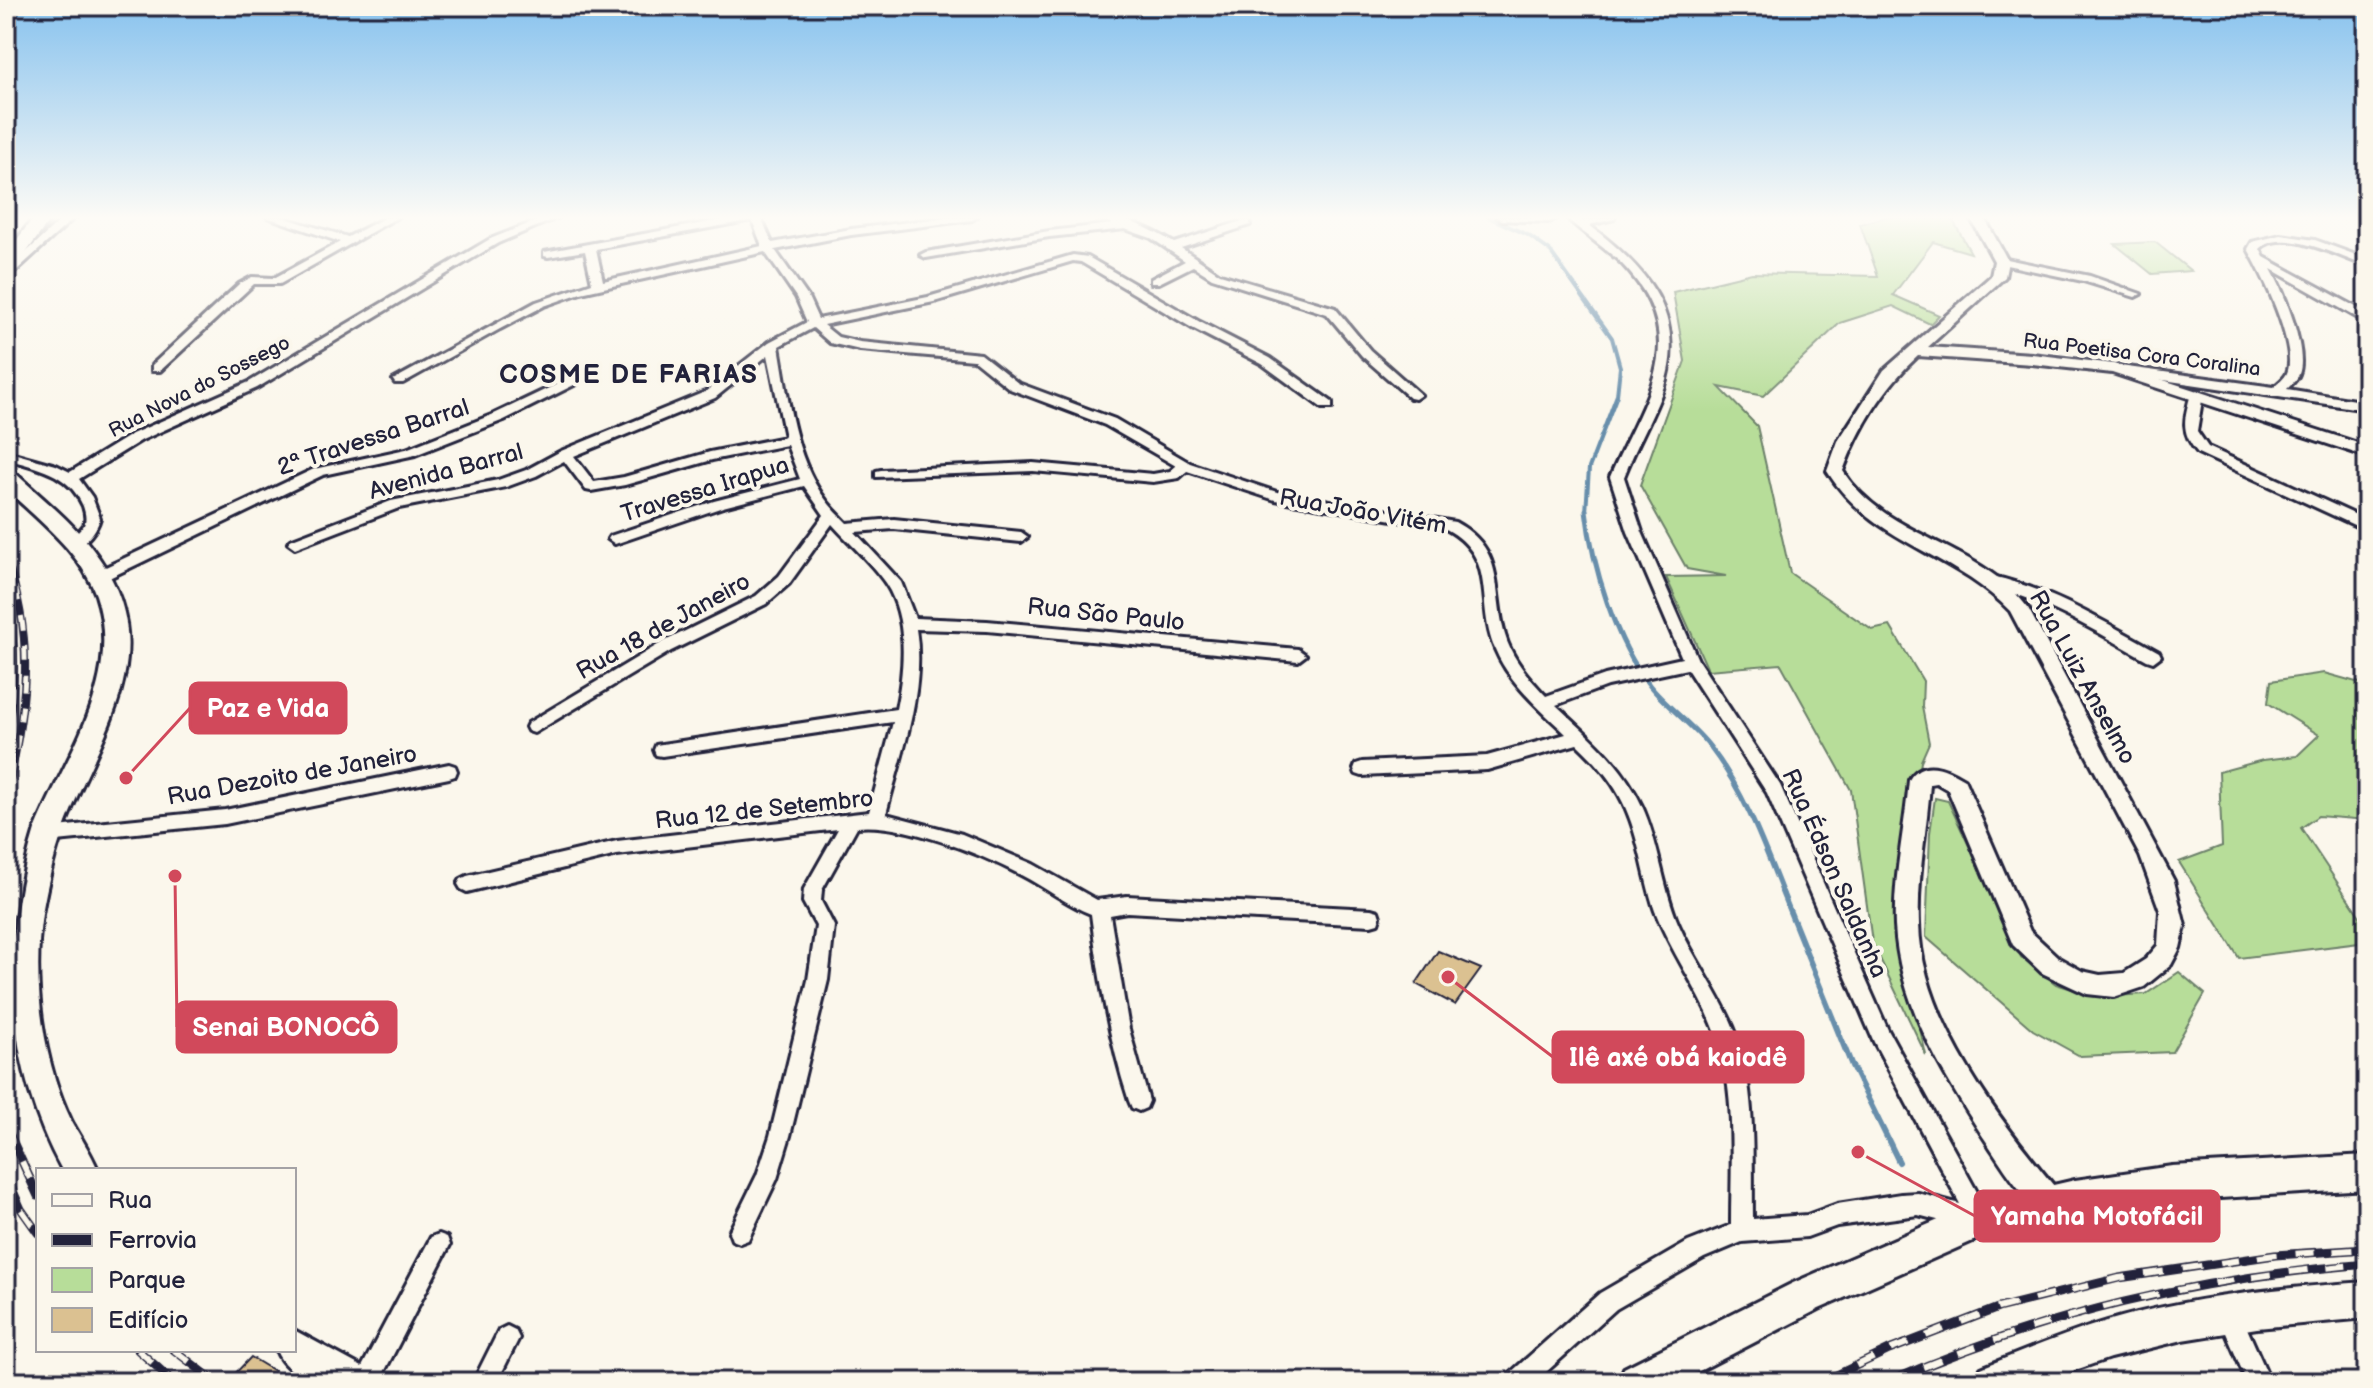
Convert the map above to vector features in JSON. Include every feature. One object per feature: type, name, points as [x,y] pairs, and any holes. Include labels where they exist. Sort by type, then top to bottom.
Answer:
[{"type":"highway","points":[[6,477],[74,543],[100,576],[114,616],[116,662],[102,712],[47,835],[36,874],[23,947],[27,1024],[46,1102],[80,1168]]},
{"type":"highway","points":[[1638,1382],[1806,1296],[1980,1220],[2133,1189],[2213,1180],[2367,1172]]},
{"type":"highway","points":[[1995,1382],[2076,1350],[2229,1314],[2367,1300]]},
{"type":"highway","points":[[296,1350],[350,1382]]},
{"type":"street","points":[[156,368],[236,290],[249,282]]},
{"type":"street","name":"Rua Nova do Sossego","points":[[72,477],[137,437],[253,385],[426,282]]},
{"type":"street","points":[[399,380],[534,307],[613,282]]},
{"type":"street","points":[[791,282],[814,323]]},
{"type":"street","name":"Avenida Barral","points":[[295,543],[396,504],[517,478],[566,454],[717,391],[773,345],[814,323],[930,300],[988,282]]},
{"type":"street","name":"Avenida Barral","points":[[1122,282],[1266,361],[1327,405]]},
{"type":"street","points":[[1235,282],[1331,311],[1366,353],[1415,395]]},
{"type":"street","name":"Rua Édson Saldanha","points":[[1643,282],[1665,320],[1667,348],[1661,374],[1617,477],[1641,546],[1691,662],[1774,790],[1881,1036],[1980,1220]]},
{"type":"street","name":"Rua Luiz Anselmo","points":[[1994,282],[1913,351],[1880,385],[1846,441],[1835,471],[1841,486],[1872,513],[1992,581],[2019,607],[2075,708],[2155,865],[2171,905],[2173,930],[2163,958],[2140,979],[2113,986],[2087,984],[2066,975],[2039,958],[2021,938],[1956,785],[1940,775],[1929,774],[1920,780],[1908,916],[1913,965],[1936,1030],[1982,1113],[2010,1156],[2051,1204]]},
{"type":"street","points":[[2098,282],[2135,294]]},
{"type":"street","name":"Rua Poetisa Cora Coralina","points":[[1913,351],[2114,369],[2277,391],[2293,376],[2296,356],[2273,282]]},
{"type":"street","points":[[2301,282],[2367,318]]},
{"type":"street","name":"Rua João Vitém","points":[[814,323],[822,332],[844,344],[977,357],[1014,386],[1110,422],[1185,466],[1275,496],[1440,522],[1468,533],[1484,555],[1503,650],[1511,665],[1581,736],[1630,796],[1641,821],[1661,904],[1674,937],[1724,1030],[1736,1082],[1742,1231]]},
{"type":"street","points":[[773,345],[793,440],[808,481],[831,515],[896,586],[905,602],[909,689],[876,818]]},
{"type":"street","points":[[2114,369],[2367,452]]},
{"type":"street","name":"2ª Travessa Barral","points":[[100,576],[319,472],[410,452],[499,417],[574,380]]},
{"type":"street","points":[[2277,391],[2367,406]]},
{"type":"street","points":[[2197,394],[2188,430],[2192,440],[2203,450],[2367,526]]},
{"type":"street","points":[[566,454],[591,487],[625,481],[710,456],[793,440]]},
{"type":"street","points":[[6,455],[72,477],[94,515],[91,526],[74,543]]},
{"type":"street","points":[[881,474],[1033,467],[1153,478],[1174,475],[1185,466]]},
{"type":"street","name":"Travessa Irapua","points":[[615,539],[719,504],[808,481]]},
{"type":"street","name":"Rua 18 de Janeiro","points":[[534,727],[666,647],[761,600],[784,580],[831,515]]},
{"type":"street","points":[[844,528],[894,524],[1021,537]]},
{"type":"street","points":[[1992,581],[2038,594],[2153,656]]},
{"type":"street","name":"Rua São Paulo","points":[[908,623],[987,626],[1298,655]]},
{"type":"street","points":[[1546,702],[1639,672],[1691,662]]},
{"type":"street","points":[[662,750],[903,714]]},
{"type":"street","points":[[1362,769],[1487,763],[1581,736]]},
{"type":"street","name":"Rua Dezoito de Janeiro","points":[[47,835],[225,817],[449,771]]},
{"type":"street","name":"Rua 12 de Setembro","points":[[467,884],[617,848],[876,818],[956,839],[1027,869],[1100,909]]},
{"type":"street","points":[[740,1232],[766,1179],[780,1136],[818,980],[825,926],[812,902],[813,889],[851,822]]},
{"type":"street","points":[[1139,1101],[1121,1051],[1100,909],[1127,904],[1371,917]]},
{"type":"street","points":[[1517,1382],[1608,1301],[1696,1250],[1742,1231],[1807,1226],[1837,1215],[1918,1204],[1980,1220]]},
{"type":"street","points":[[366,1382],[439,1245]]},
{"type":"street","points":[[2229,1314],[2259,1382]]},
{"type":"street","points":[[485,1382],[507,1338]]},
{"type":"green space","points":[[1716,282],[1903,282],[1893,295],[1939,315],[1930,324],[1893,306],[1840,323],[1763,396],[1719,387],[1757,426],[1790,573],[1872,630],[1890,626],[1923,681],[1922,707],[1929,743],[1921,761],[1900,942],[1926,1055],[1872,942],[1851,790],[1781,664],[1708,670],[1666,577],[1726,576],[1687,569],[1640,485],[1685,361],[1673,292]]},
{"type":"green space","points":[[2324,673],[2367,685],[2367,820],[2318,816],[2301,828],[2367,927],[2367,942],[2239,958],[2179,862],[2222,846],[2219,772],[2263,760],[2297,756],[2319,735],[2268,703],[2271,681]]},
{"type":"green space","points":[[1935,798],[1948,801],[2021,957],[2056,984],[2098,997],[2146,994],[2179,972],[2205,994],[2172,1052],[2080,1056],[2033,1030],[1926,937],[1930,833]]},
{"type":"building","points":[[1438,951],[1481,969],[1455,1005],[1416,984]]},
{"type":"building","points":[[251,1357],[292,1382],[227,1382]]},
{"type":"waterway","points":[[1572,282],[1612,338],[1620,367],[1617,395],[1589,468],[1586,511]]},
{"type":"waterway","points":[[1586,511],[1600,578],[1626,648],[1650,686],[1703,739],[1733,781],[1752,818],[1783,894]]},
{"type":"waterway","points":[[1782,892],[1852,1066],[1899,1162]]},
{"type":"railway","points":[[6,558],[16,590],[25,650],[22,708],[6,801]]},
{"type":"railway","points":[[6,597],[14,668],[6,740]]},
{"type":"railway","points":[[6,1127],[36,1192]]},
{"type":"railway","points":[[6,1175],[21,1209],[36,1230]]},
{"type":"railway","points":[[1822,1382],[1889,1350],[1998,1308],[2119,1278],[2275,1255],[2367,1249]]},
{"type":"railway","points":[[1888,1382],[2005,1336],[2123,1302],[2243,1279],[2367,1264]]},
{"type":"railway","points":[[140,1352],[174,1382]]},
{"type":"railway","points":[[177,1352],[216,1382]]},
{"type":"place","name":"Paz e Vida","points":[[126,778]]},
{"type":"place","name":"Senai BONOCÔ","points":[[175,876]]},
{"type":"place","name":"Ilê axé obá kaiodê","points":[[1448,977]]},
{"type":"place","name":"Yamaha Motofácil","points":[[1858,1152]]},
{"type":"district","name":"COSME DE FARIAS","points":[[629,374]]}]
